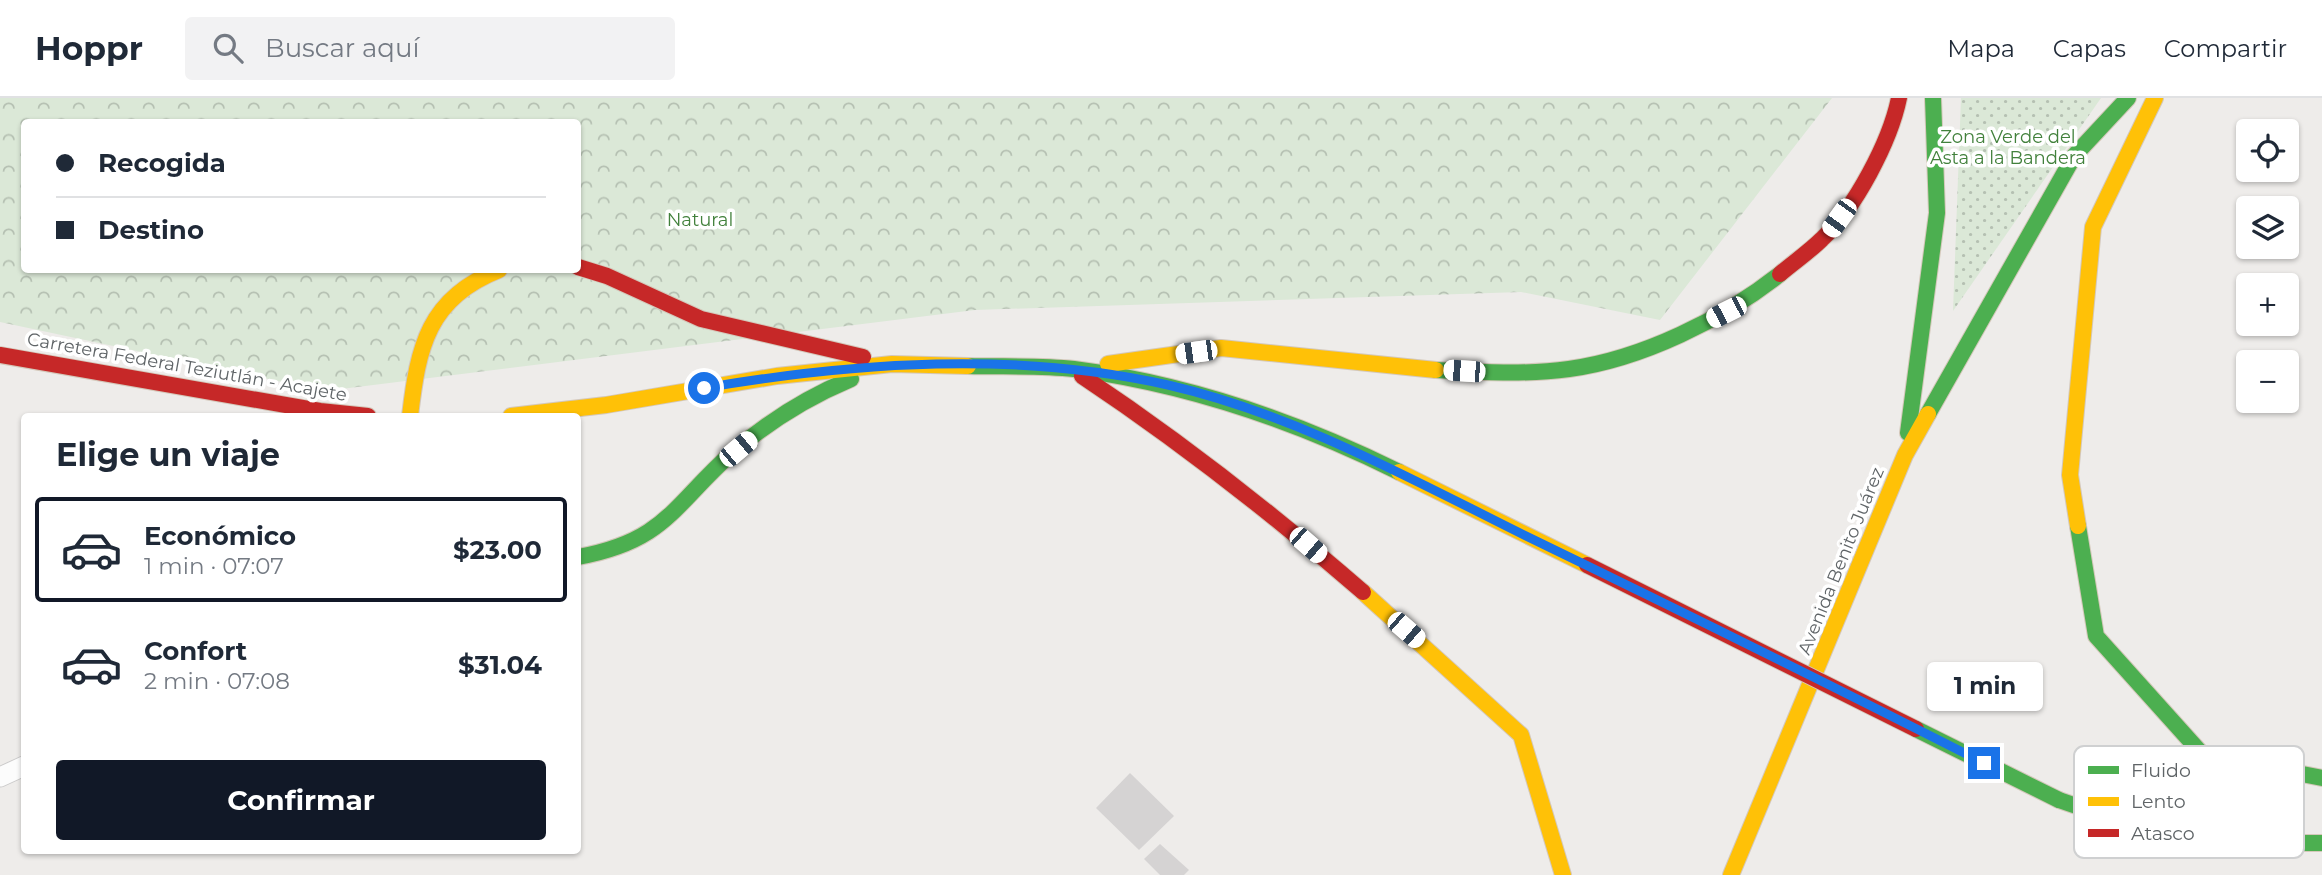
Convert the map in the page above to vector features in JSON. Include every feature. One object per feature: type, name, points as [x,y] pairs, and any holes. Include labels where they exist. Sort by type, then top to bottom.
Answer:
[{"type":"main road","points":[[1072,369],[1221,348],[1369,365],[1488,373],[1569,369],[1636,354],[1746,301],[1824,238],[1868,178],[1895,117],[1899,98]]},
{"type":"main road","points":[[1905,454],[1937,213],[1933,98]]},
{"type":"main road","points":[[1905,454],[2074,156],[2128,98]]},
{"type":"main road","points":[[2155,98],[2093,227],[2070,475],[2096,636],[2195,746]]},
{"type":"main road","points":[[581,268],[610,277],[644,296],[700,318],[892,364]]},
{"type":"main road","points":[[410,413],[416,366],[427,332],[444,307],[470,282],[492,273]]},
{"type":"main road","name":"Carretera Federal Teziutlán - Acajete","points":[[0,355],[315,413]]},
{"type":"main road","points":[[581,556],[632,542],[669,519],[719,465],[778,416],[815,393],[892,364]]},
{"type":"main road","points":[[537,413],[606,405],[777,376],[892,364],[1072,369],[1169,386],[1262,412],[1353,449],[2074,805]]},
{"type":"main road","points":[[1072,369],[1159,427],[1289,527],[1426,647],[1521,735],[1563,875]]},
{"type":"main road","name":"Avenida Benito Juárez","points":[[1731,875],[1905,454]]},
{"type":"main road","points":[[2304,774],[2322,778]]},
{"type":"main road","points":[[2304,843],[2322,843]]},
{"type":"lane","points":[[0,777],[21,767]]},
{"type":"green space","name":"Natural","points":[[0,98],[1832,98],[1660,320],[1521,292],[975,310],[325,391],[0,322]]},
{"type":"green space","name":"Zona Verde del Asta a la Bandera","points":[[1961,98],[2101,98],[1953,311]]},
{"type":"building","points":[[1130,773],[1174,816],[1139,850],[1096,808]]},
{"type":"building","points":[[1160,844],[1189,870],[1184,875],[1160,875],[1144,859]]},
{"type":"traffic: fast","points":[[1908,433],[1937,213],[1933,98]]},
{"type":"traffic: fast","points":[[1928,414],[2074,156],[2128,98]]},
{"type":"traffic: fast","points":[[1436,370],[1536,372],[1597,364],[1680,335],[1758,291],[1780,274]]},
{"type":"traffic: fast","points":[[968,366],[1074,369],[1159,384],[1281,421],[1321,436],[1399,472]]},
{"type":"traffic: fast","points":[[581,556],[607,550],[650,531],[733,452],[761,430],[804,402],[851,379]]},
{"type":"traffic: fast","points":[[2078,526],[2096,636],[2195,746]]},
{"type":"traffic: fast","points":[[1916,729],[2059,800]]},
{"type":"traffic: fast","points":[[2304,774],[2322,778]]},
{"type":"traffic: fast","points":[[2059,800],[2074,805]]},
{"type":"traffic: fast","points":[[2304,843],[2322,843]]},
{"type":"traffic: slow","points":[[2078,526],[2070,475],[2093,227],[2155,98]]},
{"type":"traffic: slow","points":[[410,413],[417,368],[431,328],[442,310],[456,295],[475,281],[492,273]]},
{"type":"traffic: slow","points":[[1108,364],[1221,348],[1436,370]]},
{"type":"traffic: slow","points":[[537,413],[606,405],[777,376],[892,364],[968,366]]},
{"type":"traffic: slow","points":[[1731,875],[1905,455],[1928,414]]},
{"type":"traffic: slow","points":[[1399,472],[1587,565]]},
{"type":"traffic: slow","points":[[1363,592],[1521,735],[1563,875]]},
{"type":"traffic: jam","points":[[1780,274],[1822,239],[1847,210],[1879,154],[1899,98]]},
{"type":"traffic: jam","points":[[581,268],[607,276],[701,319],[863,357]]},
{"type":"traffic: jam","points":[[0,355],[339,413]]},
{"type":"traffic: jam","points":[[1082,376],[1226,480],[1363,592]]},
{"type":"traffic: jam","points":[[1587,565],[1916,729]]},
{"type":"route","points":[[704,388],[777,376],[892,364],[1072,369],[1169,386],[1262,412],[1353,449],[1984,763]]}]
